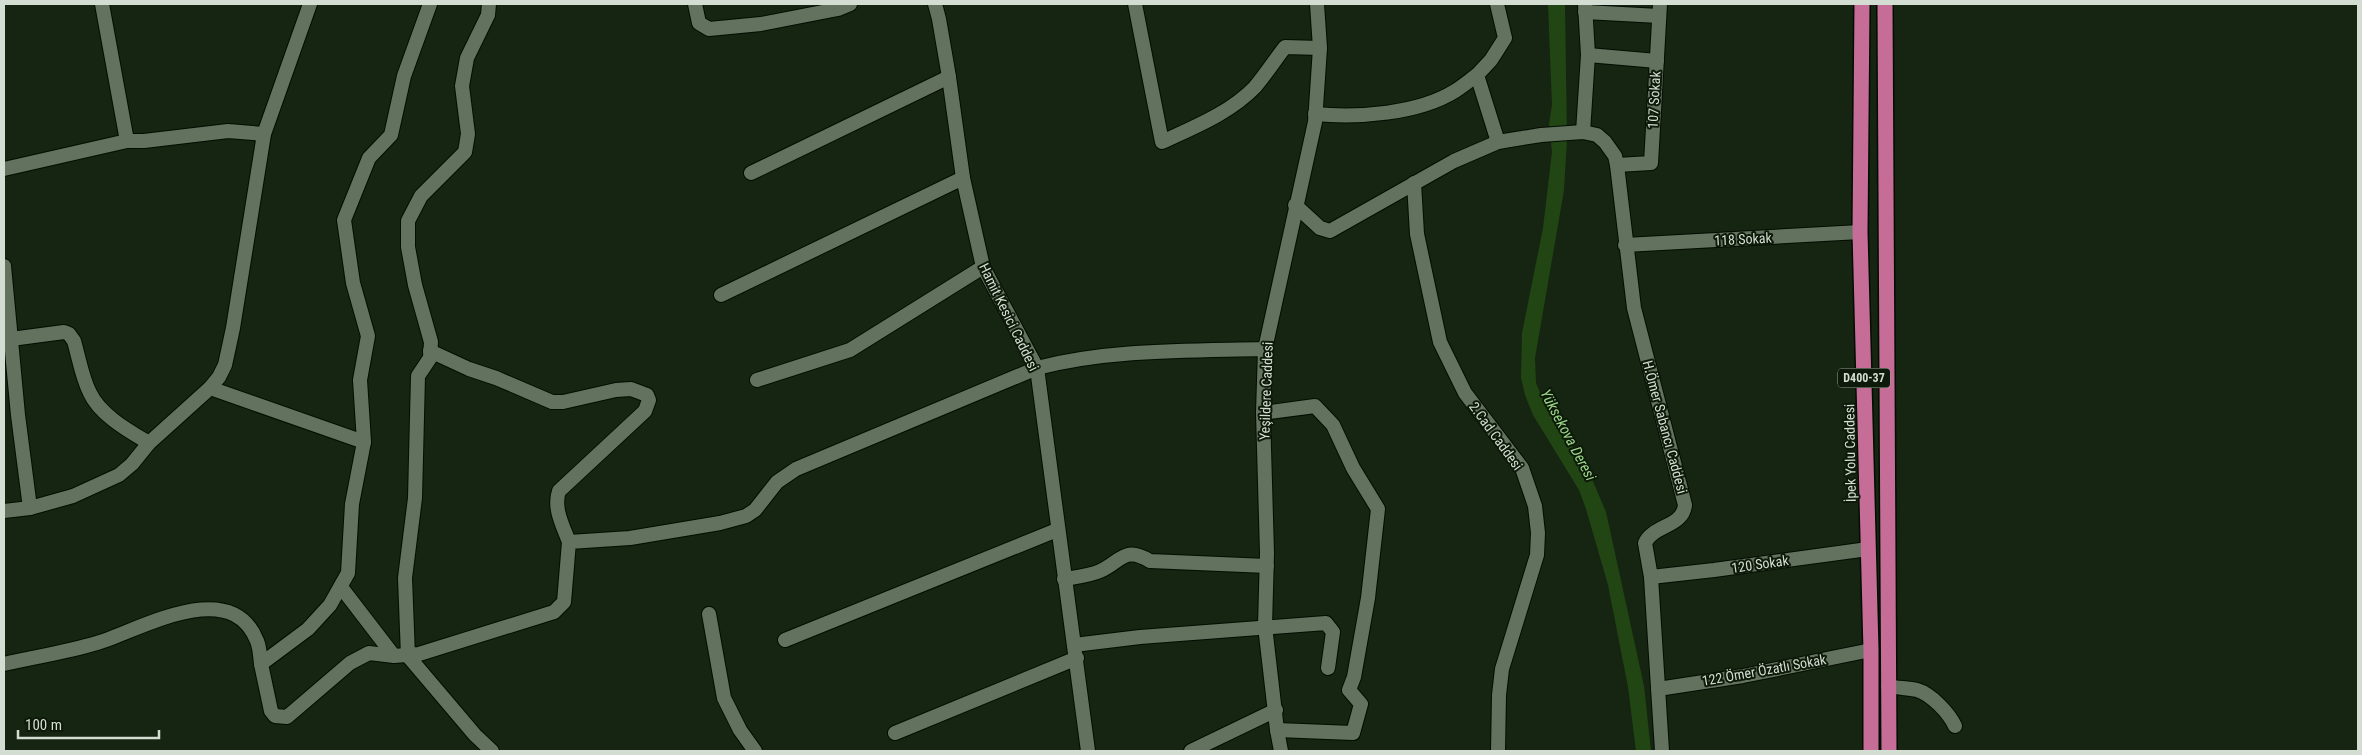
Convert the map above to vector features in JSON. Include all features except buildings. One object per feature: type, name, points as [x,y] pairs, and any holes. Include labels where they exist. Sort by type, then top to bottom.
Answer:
[{"type":"highway","name":"İpek Yolu Caddesi","points":[[1862,4],[1860,232],[1871,650],[1871,751]]},
{"type":"highway","name":"D400-37","points":[[1885,4],[1888,751]]},
{"type":"street","points":[[102,4],[127,141]]},
{"type":"street","points":[[4,511],[30,508],[74,496],[119,475],[132,464],[149,443],[210,388],[225,365],[243,269],[264,134],[310,4]]},
{"type":"street","points":[[261,664],[308,629],[330,606],[348,573],[352,504],[364,442],[360,380],[368,336],[353,283],[344,220],[369,158],[390,135],[404,76],[430,4]]},
{"type":"street","points":[[401,656],[405,578],[415,498],[418,376],[430,358],[431,342],[415,285],[408,248],[408,221],[421,196],[465,152],[468,134],[462,86],[467,58],[488,15],[489,4]]},
{"type":"street","points":[[696,4],[699,23],[709,29],[761,24],[838,9],[850,4]]},
{"type":"street","name":"Hamit Kesici Caddesi","points":[[934,4],[939,19],[949,77],[963,178],[983,267],[1037,368],[1057,530],[1076,652],[1088,751]]},
{"type":"street","points":[[1135,4],[1162,142],[1215,116],[1244,96],[1255,86],[1285,46],[1320,48]]},
{"type":"street","name":"Yeşildere Caddesi","points":[[1282,751],[1277,730],[1265,626],[1267,566],[1263,413],[1265,349],[1315,114],[1320,48],[1317,4]]},
{"type":"street","points":[[1315,114],[1345,116],[1383,112],[1429,103],[1454,92],[1477,75],[1492,60],[1505,38],[1497,4]]},
{"type":"street","points":[[1295,205],[1320,228],[1330,231],[1454,161],[1498,142],[1541,134],[1578,132],[1588,55],[1585,8],[1659,10]]},
{"type":"street","name":"107 Sokak","points":[[1618,165],[1651,163],[1659,10]]},
{"type":"street","points":[[1588,55],[1656,61]]},
{"type":"street","points":[[1477,75],[1498,142]]},
{"type":"street","points":[[751,173],[949,77]]},
{"type":"street","points":[[4,169],[127,141],[144,141],[228,130],[264,134]]},
{"type":"street","name":"H.Ömer Sabancı Caddesi","points":[[1578,132],[1596,135],[1605,142],[1611,148],[1618,165],[1625,245],[1634,308],[1685,504],[1682,515],[1677,520],[1647,538],[1645,549],[1652,577],[1662,751]]},
{"type":"street","points":[[721,295],[963,178]]},
{"type":"street","name":"2.Cad Caddesi","points":[[1414,183],[1417,234],[1440,342],[1465,393],[1522,468],[1534,506],[1538,533],[1537,555],[1502,669],[1498,695],[1498,751]]},
{"type":"street","name":"118 Sokak","points":[[1625,245],[1860,232]]},
{"type":"street","points":[[4,266],[30,508]]},
{"type":"street","points":[[757,380],[850,350],[983,267]]},
{"type":"street","points":[[11,339],[64,332],[69,334],[74,341],[89,392],[94,400],[120,423],[149,443]]},
{"type":"street","points":[[569,542],[630,538],[720,523],[746,516],[755,510],[777,482],[790,472],[1037,368],[1066,361],[1133,352],[1265,349]]},
{"type":"street","points":[[4,664],[97,643],[194,608],[212,608],[231,613],[246,623],[258,641],[271,711],[281,718],[294,712],[350,663],[369,653],[401,656],[519,624],[558,610],[564,602],[569,542],[557,509],[556,500],[559,491],[646,411],[649,400],[646,395],[631,389],[616,390],[563,402],[552,402],[496,378],[469,369],[430,351]]},
{"type":"street","points":[[210,388],[364,442]]},
{"type":"street","points":[[1263,413],[1315,406],[1333,425],[1353,468],[1378,508],[1368,598],[1354,677],[1349,690],[1361,704],[1352,733],[1277,730]]},
{"type":"street","points":[[785,640],[1057,530]]},
{"type":"street","name":"120 Sokak","points":[[1652,577],[1868,549]]},
{"type":"street","points":[[1064,579],[1098,572],[1111,566],[1122,556],[1132,554],[1142,556],[1150,561],[1267,566]]},
{"type":"street","points":[[341,587],[401,656],[492,751]]},
{"type":"street","points":[[709,614],[724,698],[740,730],[755,751]]},
{"type":"street","points":[[895,733],[1076,652],[1265,626],[1326,623],[1332,632],[1328,668]]},
{"type":"street","name":"122 Ömer Özatlı Sokak","points":[[1658,689],[1743,676],[1871,650]]},
{"type":"street","points":[[1888,686],[1918,690],[1939,705],[1955,726]]},
{"type":"street","points":[[1192,751],[1276,710]]},
{"type":"shaded area","points":[[1548,4],[1565,4],[1567,140],[1564,190],[1535,358],[1536,383],[1541,395],[1592,479],[1606,512],[1644,686],[1651,751],[1636,751],[1628,687],[1608,585],[1586,509],[1579,490],[1533,415],[1521,378],[1522,333],[1543,228],[1552,152],[1549,124],[1552,105]]},
{"type":"water label","name":"Yüksekova Deresi","points":[[1568,435]]}]
